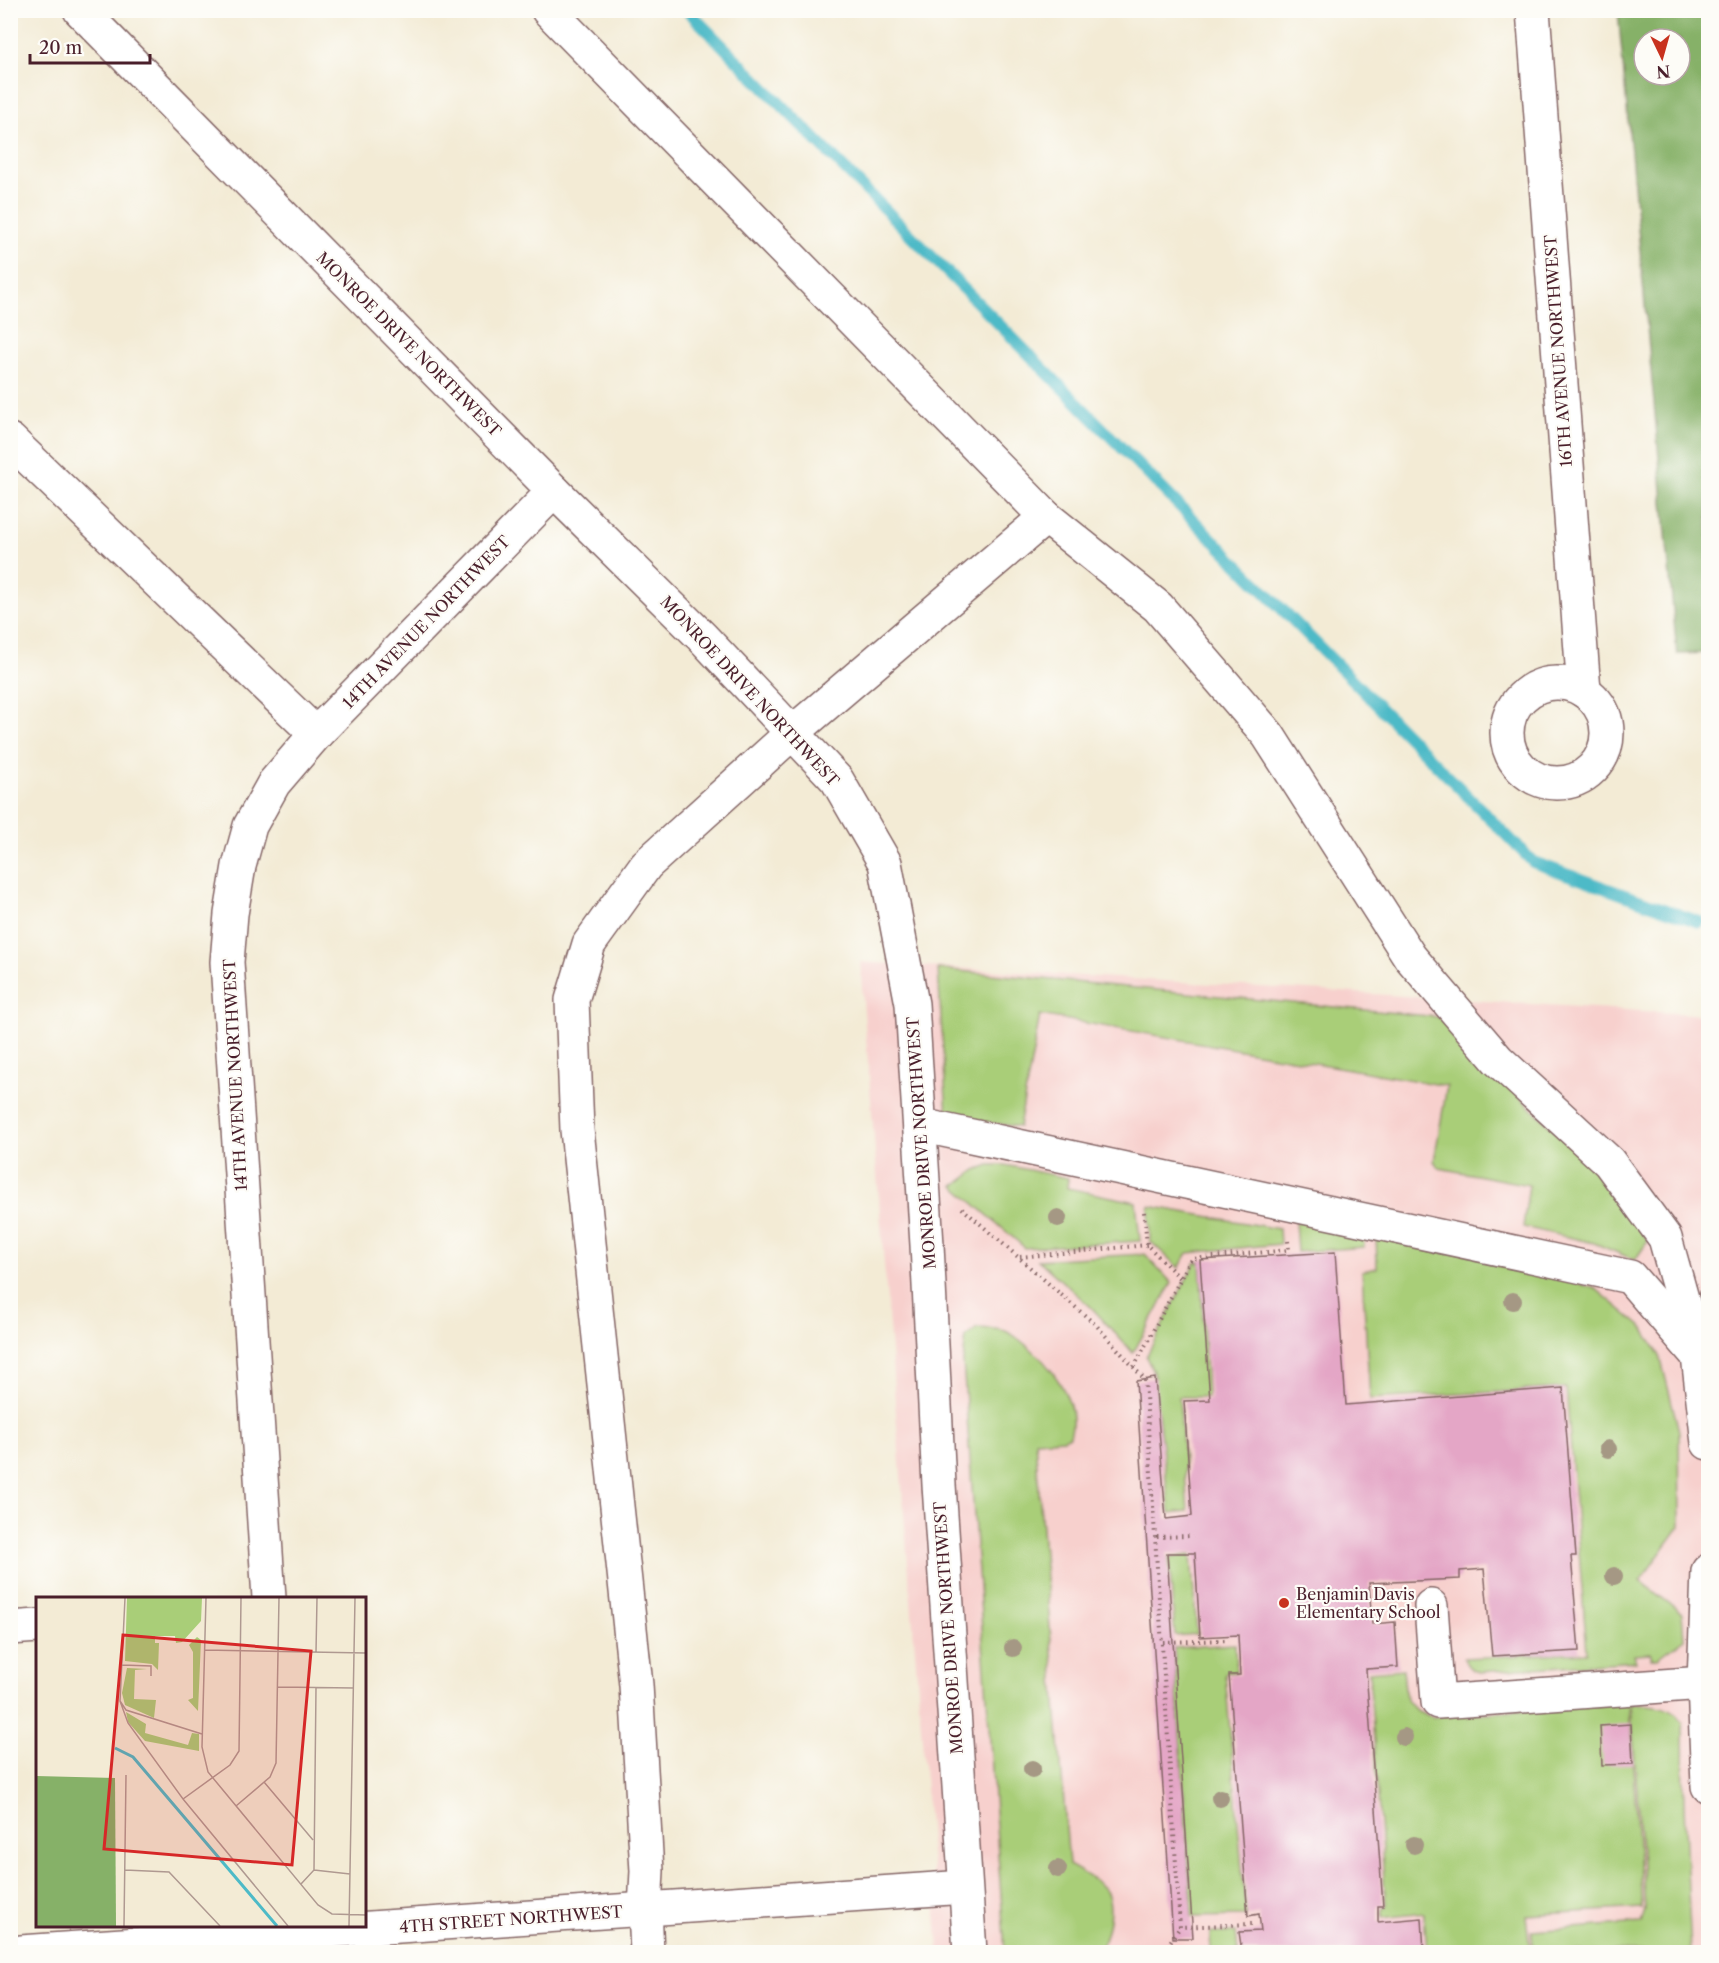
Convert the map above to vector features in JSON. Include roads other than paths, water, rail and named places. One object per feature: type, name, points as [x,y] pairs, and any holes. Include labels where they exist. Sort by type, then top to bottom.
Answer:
[{"type":"street","name":"MONROE DRIVE NORTHWEST","points":[[80,10],[554,491],[703,638],[837,780],[885,863],[912,1004],[939,1485],[970,1953]]},
{"type":"street","points":[[548,10],[1046,517],[1158,607],[1268,735],[1410,957],[1498,1060],[1609,1162],[1665,1238],[1698,1356],[1708,1443]]},
{"type":"street","name":"16TH AVENUE NORTHWEST","points":[[1533,10],[1584,691]]},
{"type":"street","points":[[10,440],[316,734]]},
{"type":"street","name":"14TH AVENUE NORTHWEST","points":[[269,1597],[227,962],[231,915],[239,866],[250,826],[274,783],[316,734],[554,491]]},
{"type":"street","points":[[647,1953],[645,1909],[647,1871],[636,1685],[578,1130],[572,1000],[589,944],[646,865],[792,733],[1046,517]]},
{"type":"street","points":[[920,1125],[1630,1277],[1698,1356]]},
{"type":"street","points":[[1708,1571],[1704,1683],[1708,1786]]},
{"type":"street","points":[[1431,1606],[1438,1702],[1704,1683]]},
{"type":"street","points":[[10,1628],[36,1626]]},
{"type":"street","name":"4TH STREET NORTHWEST","points":[[21,1953],[294,1937],[645,1909],[965,1887]]},
{"type":"waterway","points":[[687,10],[1533,862],[1699,922]]},
{"type":"place","name":"Benjamin Davis Elementary School","points":[[1284,1603]]}]
